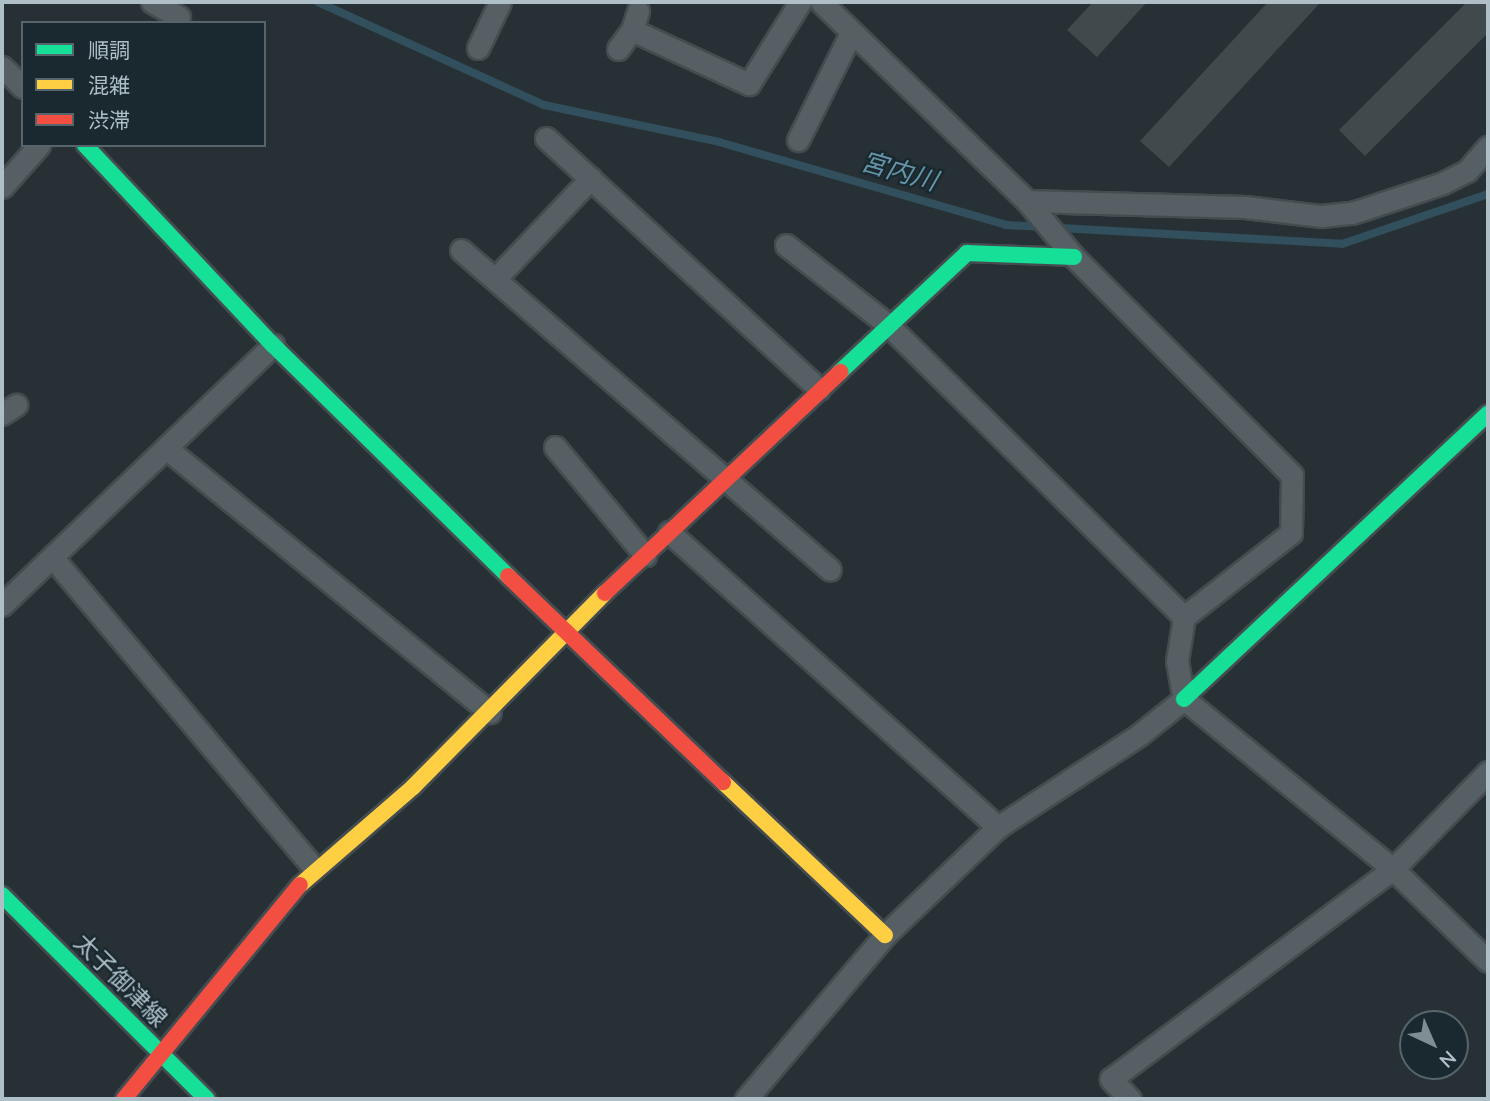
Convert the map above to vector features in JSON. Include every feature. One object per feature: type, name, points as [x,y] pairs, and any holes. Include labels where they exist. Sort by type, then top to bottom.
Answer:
[{"type":"street","points":[[152,2],[181,14]]},
{"type":"street","points":[[478,48],[500,2]]},
{"type":"street","points":[[618,49],[635,21],[749,84],[800,2]]},
{"type":"street","points":[[821,2],[1027,201],[1074,257],[1292,475],[1291,533],[1184,617],[1177,661],[1184,699],[1393,869],[1488,961]]},
{"type":"street","points":[[799,139],[851,33]]},
{"type":"street","points":[[2,67],[21,85]]},
{"type":"street","points":[[546,138],[820,389]]},
{"type":"street","points":[[2,187],[37,147]]},
{"type":"street","points":[[87,147],[273,345],[564,631],[886,935]]},
{"type":"street","points":[[1027,201],[1245,207],[1321,216],[1352,213],[1443,183],[1467,171],[1488,147]]},
{"type":"street","points":[[495,279],[591,178]]},
{"type":"street","points":[[786,245],[887,324],[1184,617]]},
{"type":"street","points":[[461,250],[830,570]]},
{"type":"street","points":[[124,1099],[314,867],[413,787],[490,712],[564,631],[887,324],[967,253],[1074,257]]},
{"type":"street","points":[[6,594],[52,556],[273,345]]},
{"type":"street","points":[[746,1099],[886,935],[998,827],[1139,735],[1184,699],[1488,414]]},
{"type":"street","points":[[555,447],[645,555]]},
{"type":"street","points":[[166,448],[490,712]]},
{"type":"street","points":[[669,533],[998,827]]},
{"type":"street","points":[[52,556],[314,867]]},
{"type":"street","points":[[1130,1099],[1111,1079],[1393,869],[1488,772]]},
{"type":"street","name":"太子御津線","points":[[2,895],[207,1099]]},
{"type":"building","points":[[1093,2],[1147,2],[1097,57],[1067,30]]},
{"type":"building","points":[[1268,2],[1320,3],[1169,167],[1140,141]]},
{"type":"building","points":[[1467,2],[1488,2],[1488,33],[1365,156],[1339,130]]},
{"type":"waterway","name":"宮内川","points":[[318,2],[544,105],[719,142],[1006,225],[1342,244],[1488,194]]},
{"type":"traffic: fast","points":[[87,147],[273,345],[508,576]]},
{"type":"traffic: fast","points":[[840,372],[967,253],[1074,257]]},
{"type":"traffic: fast","points":[[1184,699],[1488,414]]},
{"type":"traffic: fast","points":[[2,895],[207,1099]]},
{"type":"traffic: slow","points":[[300,885],[413,787],[605,593]]},
{"type":"traffic: slow","points":[[723,782],[885,935]]},
{"type":"traffic: jam","points":[[605,593],[840,372]]},
{"type":"traffic: jam","points":[[508,576],[723,782]]},
{"type":"traffic: jam","points":[[124,1099],[300,885]]}]
